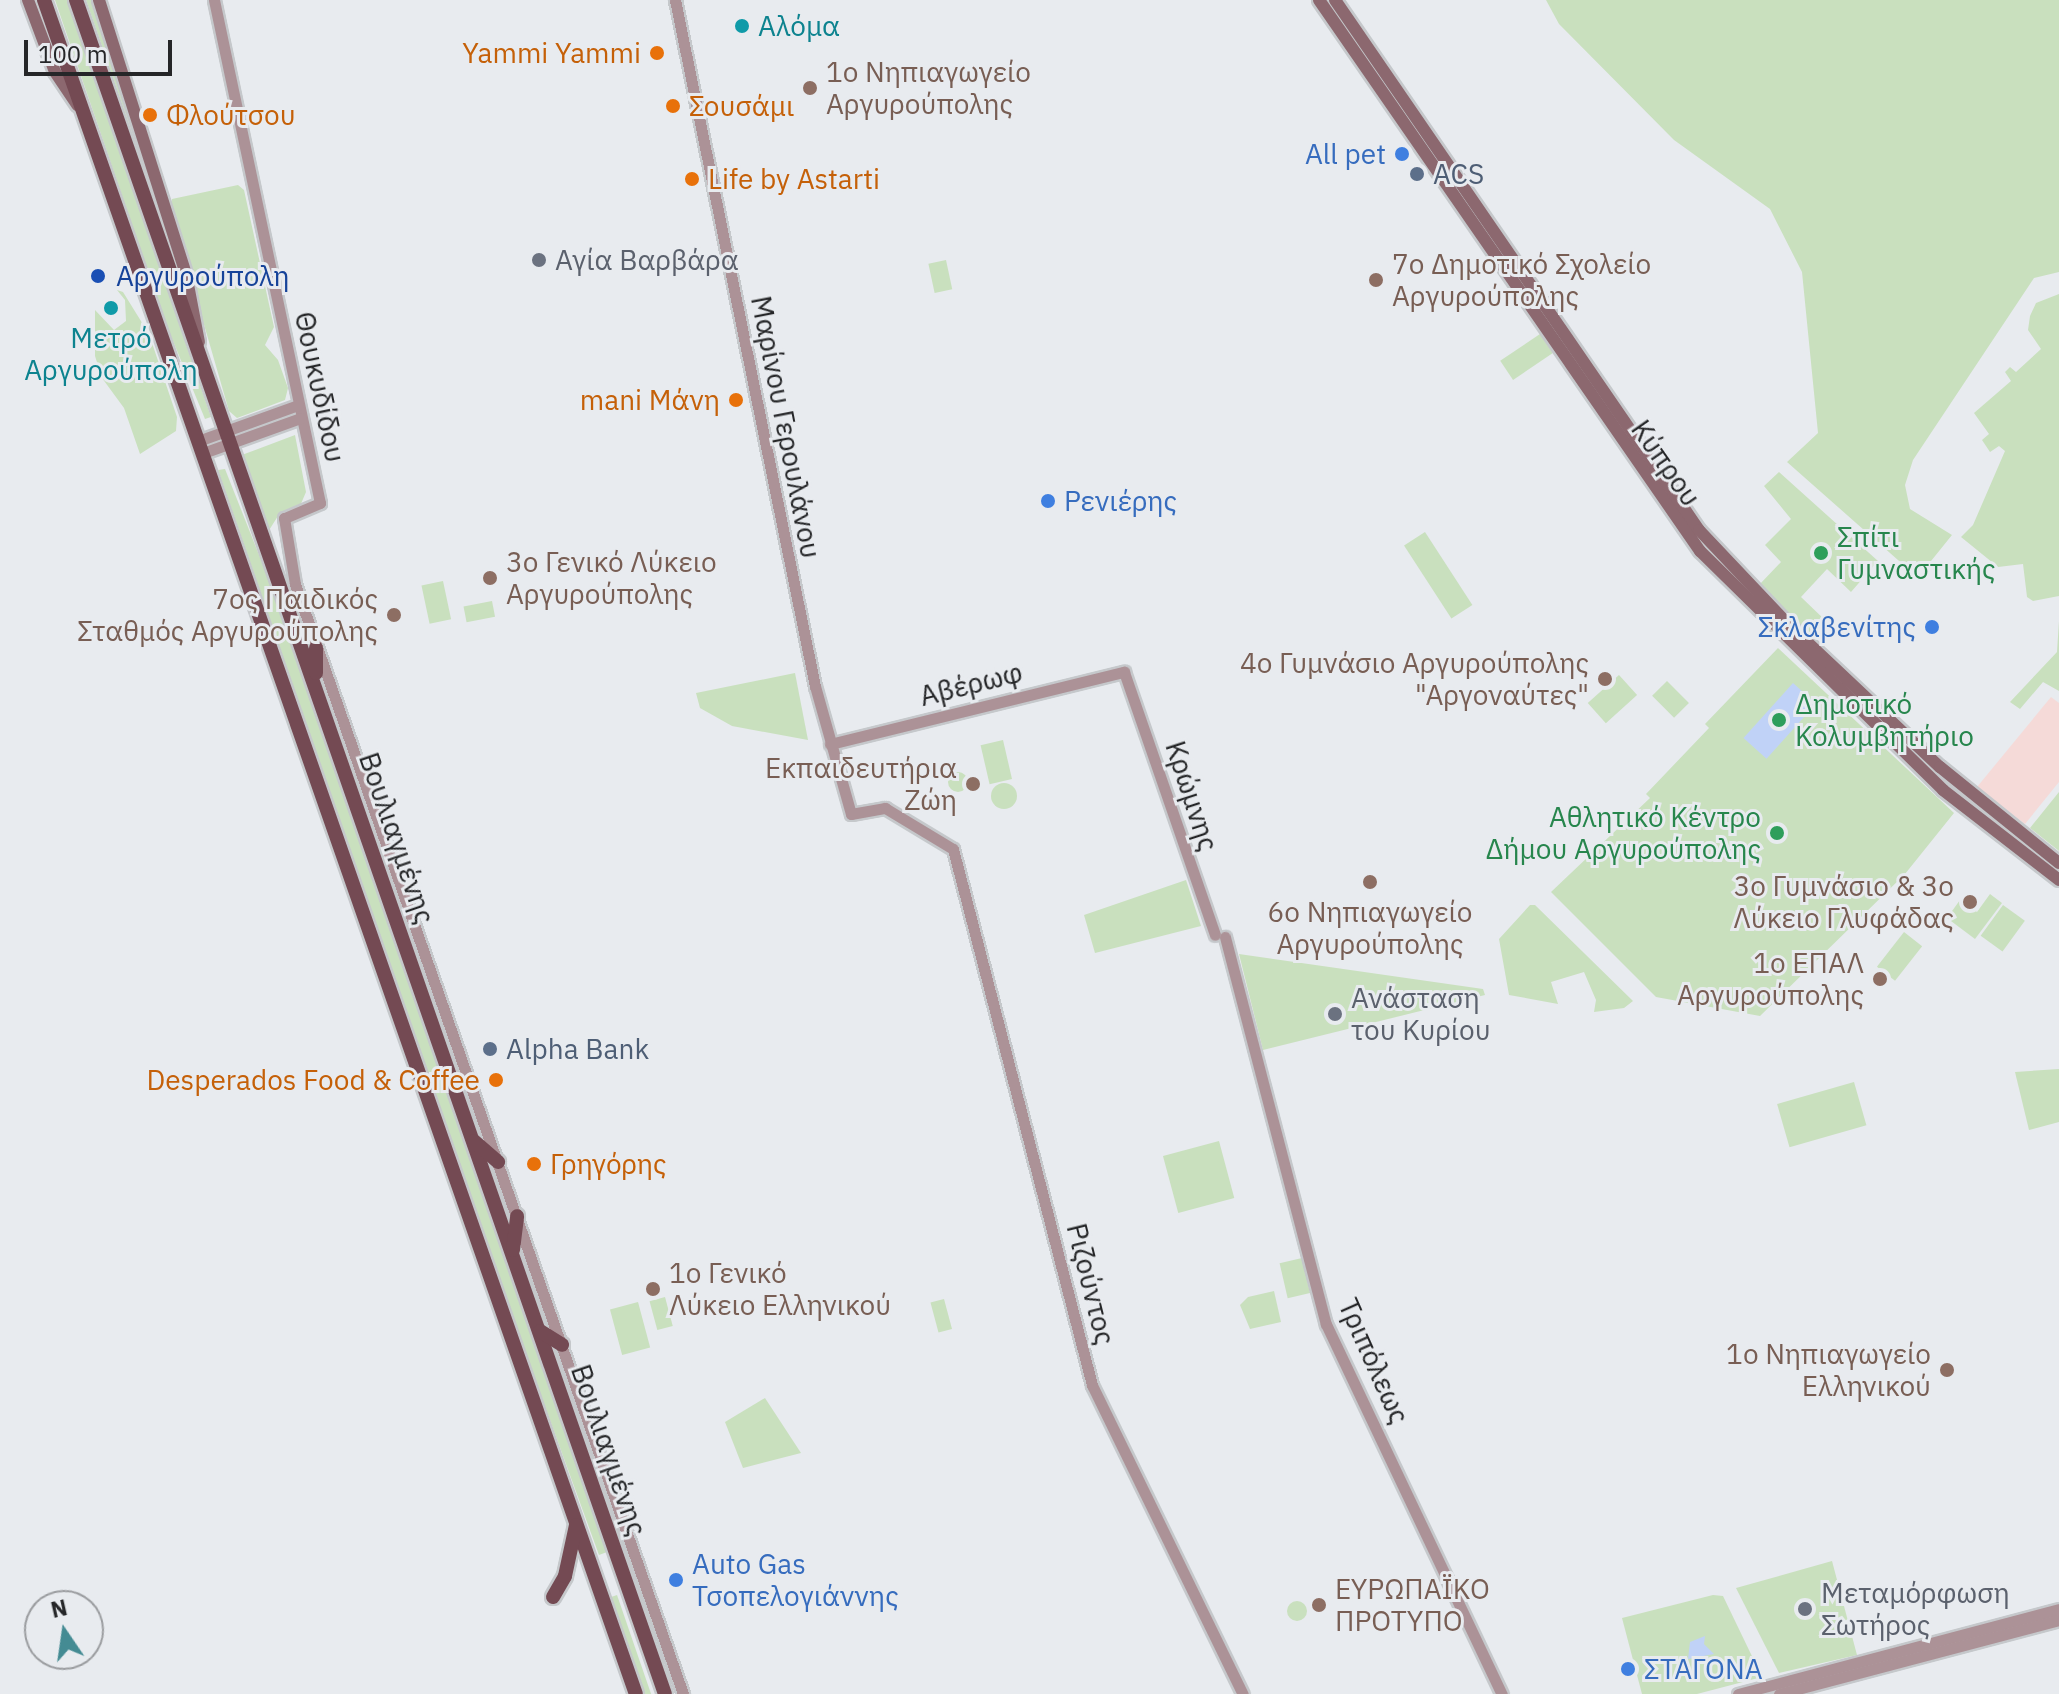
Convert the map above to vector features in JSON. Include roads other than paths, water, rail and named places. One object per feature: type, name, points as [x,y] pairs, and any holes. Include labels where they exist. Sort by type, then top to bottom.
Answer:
[{"type":"main road","name":"Βουλιαγμένης","points":[[28,0],[55,72],[80,109]]},
{"type":"main road","name":"Βουλιαγμένης","points":[[44,0],[636,1694]]},
{"type":"main road","name":"Βουλιαγμένης","points":[[76,0],[203,375],[316,686],[665,1694]]},
{"type":"main road","points":[[99,0],[186,274],[203,375]]},
{"type":"main road","name":"Κύπρου","points":[[1319,0],[1691,541],[1943,790],[2059,880]]},
{"type":"main road","name":"Κύπρου","points":[[1335,0],[1699,530],[1787,623],[1940,767],[2059,863]]},
{"type":"main road","points":[[275,573],[295,584]]},
{"type":"main road","points":[[316,648],[316,686]]},
{"type":"main road","points":[[473,1140],[498,1162]]},
{"type":"main road","points":[[513,1254],[517,1216]]},
{"type":"main road","points":[[540,1331],[562,1345]]},
{"type":"main road","points":[[553,1597],[565,1576],[576,1521]]},
{"type":"street","name":"Θουκυδίδου","points":[[214,0],[320,503],[284,518],[295,584]]},
{"type":"street","name":"Μαρίνου Γερουλάνου","points":[[675,0],[830,744],[851,814],[885,808],[953,849],[957,861]]},
{"type":"street","points":[[201,447],[298,405]]},
{"type":"street","points":[[226,438],[301,418]]},
{"type":"street","points":[[295,584],[683,1694]]},
{"type":"street","name":"Αβέρωφ","points":[[830,744],[1124,672]]},
{"type":"street","name":"Κρώμνης","points":[[1124,672],[1220,936]]},
{"type":"street","name":"Ριζούντος","points":[[957,861],[1092,1385],[1243,1694]]},
{"type":"street","name":"Τριπόλεως","points":[[1220,936],[1326,1324],[1502,1694]]},
{"type":"street","points":[[1738,1694],[2059,1609]]},
{"type":"street","points":[[1779,1694],[2059,1620]]},
{"type":"water","name":"Δημοτικό Κολυμβητήριο","points":[[1793,683],[1816,704],[1767,759],[1743,738]]},
{"type":"water","points":[[1705,1636],[1704,1644],[1714,1654],[1688,1659],[1690,1642]]},
{"type":"place","name":"Αλόμα","points":[[742,26]]},
{"type":"place","name":"Yammi Yammi","points":[[657,53]]},
{"type":"place","name":"1ο Νηπιαγωγείο Αργυρούπολης","points":[[810,88]]},
{"type":"place","name":"Σουσάμι","points":[[673,106]]},
{"type":"place","name":"Φλούτσου","points":[[150,115]]},
{"type":"place","name":"All pet","points":[[1402,154]]},
{"type":"place","name":"ACS","points":[[1417,174]]},
{"type":"place","name":"Life by Astarti","points":[[692,179]]},
{"type":"place","name":"Αγία Βαρβάρα","points":[[539,260]]},
{"type":"place","name":"Αργυρούπολη","points":[[98,276]]},
{"type":"place","name":"7ο Δημοτικό Σχολείο Αργυρούπολης","points":[[1376,280]]},
{"type":"place","name":"Μετρό Αργυρούπολη","points":[[111,308]]},
{"type":"place","name":"mani Μάνη","points":[[736,400]]},
{"type":"place","name":"Ρενιέρης","points":[[1048,501]]},
{"type":"place","name":"Σπίτι Γυμναστικής","points":[[1821,553]]},
{"type":"place","name":"3ο Γενικό Λύκειο Αργυρούπολης","points":[[490,578]]},
{"type":"place","name":"7ος Παιδικός Σταθμός Αργυρούπολης","points":[[394,615]]},
{"type":"place","name":"Σκλαβενίτης","points":[[1932,627]]},
{"type":"place","name":"4ο Γυμνάσιο Αργυρούπολης \"Αργοναύτες\"","points":[[1605,679]]},
{"type":"place","name":"Δημοτικό Κολυμβητήριο","points":[[1779,720]]},
{"type":"place","name":"Εκπαιδευτήρια Ζώη","points":[[973,784]]},
{"type":"place","name":"Αθλητικό Κέντρο Δήμου Αργυρούπολης","points":[[1777,833]]},
{"type":"place","name":"6ο Νηπιαγωγείο Αργυρούπολης","points":[[1370,882]]},
{"type":"place","name":"3ο Γυμνάσιο & 3ο Λύκειο Γλυφάδας","points":[[1970,902]]},
{"type":"place","name":"1o ΕΠΑΛ Αργυρούπολης","points":[[1880,979]]},
{"type":"place","name":"Ανάσταση του Κυρίου","points":[[1335,1014]]},
{"type":"place","name":"Alpha Bank","points":[[490,1049]]},
{"type":"place","name":"Desperados Food & Coffee","points":[[496,1080]]},
{"type":"place","name":"Γρηγόρης","points":[[534,1164]]},
{"type":"place","name":"1ο Γενικό Λύκειο Ελληνικού","points":[[653,1289]]},
{"type":"place","name":"1ο Νηπιαγωγείο Ελληνικού","points":[[1947,1370]]},
{"type":"place","name":"Auto Gas Τσοπελογιάννης","points":[[676,1580]]},
{"type":"place","name":"ΕΥΡΩΠΑΪΚΟ ΠΡΟΤΥΠΟ","points":[[1319,1605]]},
{"type":"place","name":"Μεταμόρφωση Σωτήρος","points":[[1805,1609]]},
{"type":"place","name":"ΣΤΑΓΟΝΑ","points":[[1628,1669]]}]
